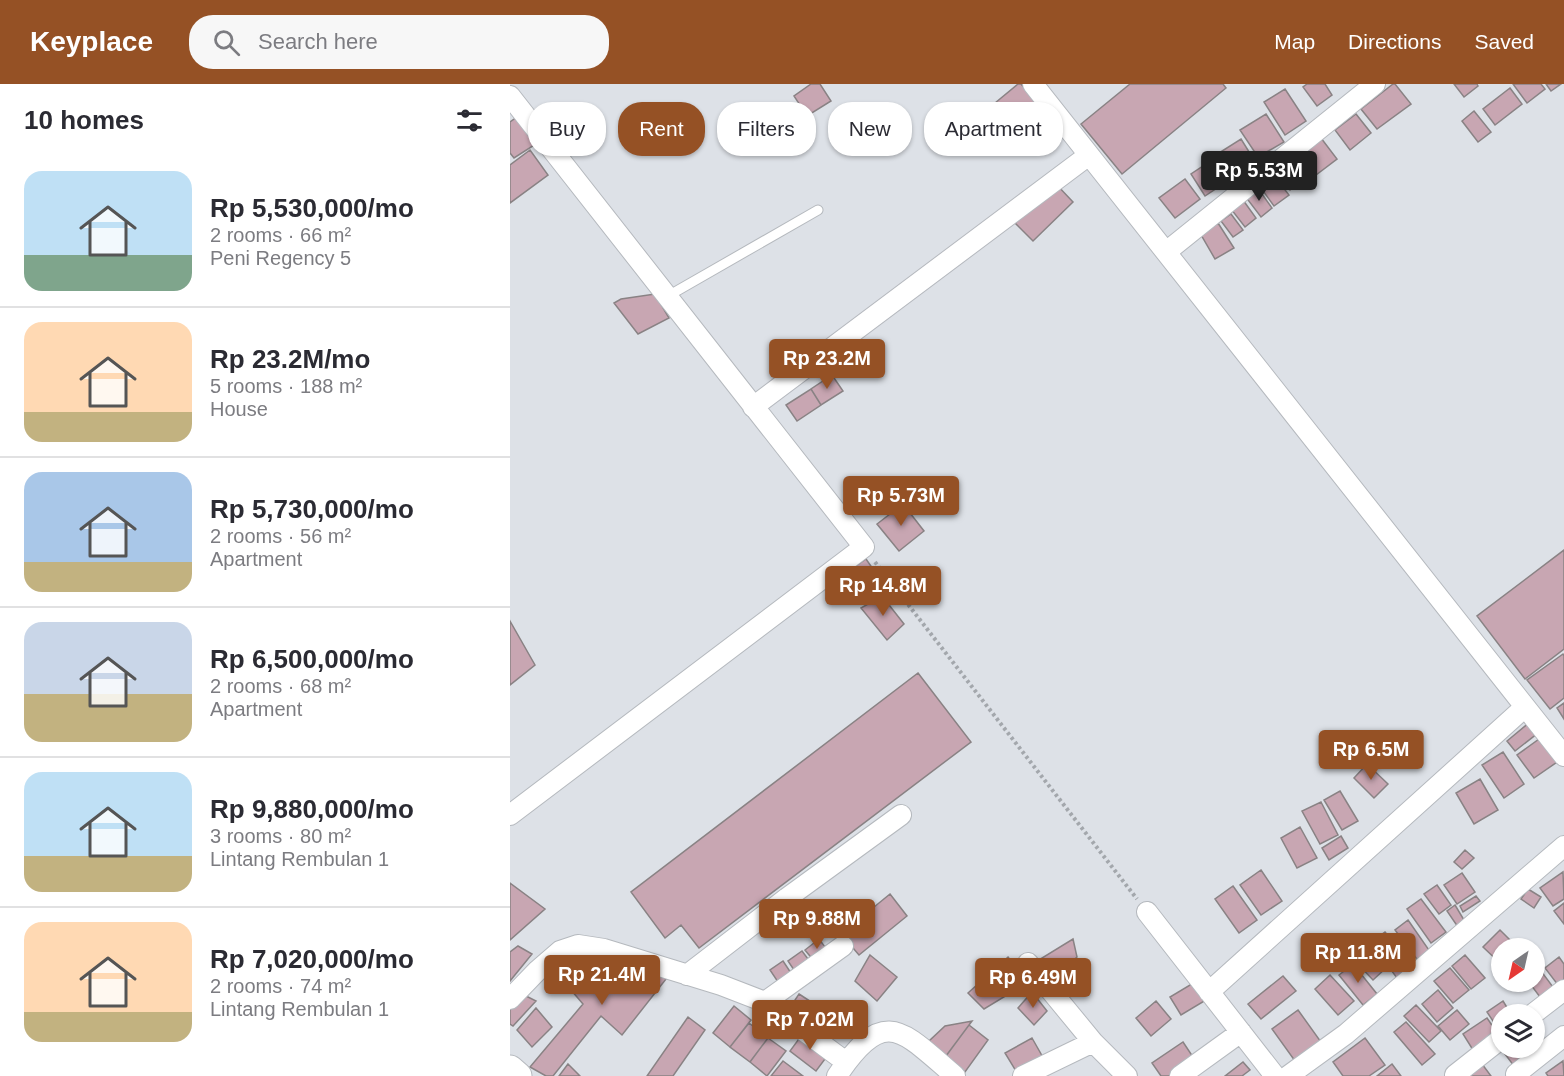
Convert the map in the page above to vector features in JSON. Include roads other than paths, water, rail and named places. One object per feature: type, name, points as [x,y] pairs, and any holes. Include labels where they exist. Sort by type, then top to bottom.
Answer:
[{"type":"main road","points":[[510,1069],[518,1076]]},
{"type":"street","points":[[1033,84],[1564,756]]},
{"type":"street","points":[[1166,252],[1375,84]]},
{"type":"street","points":[[510,815],[864,547],[668,296],[513,107]]},
{"type":"street","points":[[753,407],[1089,155]]},
{"type":"street","points":[[1209,992],[1525,707]]},
{"type":"street","points":[[687,975],[901,815]]},
{"type":"street","points":[[1288,1076],[1346,1034],[1564,846]]},
{"type":"street","points":[[1147,912],[1275,1076]]},
{"type":"street","points":[[510,999],[560,951],[578,945],[604,949],[721,985],[765,1002],[842,1069],[862,1043],[873,1035],[887,1031],[901,1033],[911,1038],[955,1076]]},
{"type":"street","points":[[765,1002],[843,946]]},
{"type":"street","points":[[1028,963],[1092,1042],[1127,1076]]},
{"type":"street","points":[[1545,1005],[1564,990]]},
{"type":"street","points":[[1180,1076],[1241,1032]]},
{"type":"street","points":[[1516,1074],[1564,1036]]},
{"type":"street","points":[[1023,1076],[1092,1042]]},
{"type":"street","points":[[1455,1075],[1491,1047]]},
{"type":"lane","points":[[668,296],[818,210]]}]
